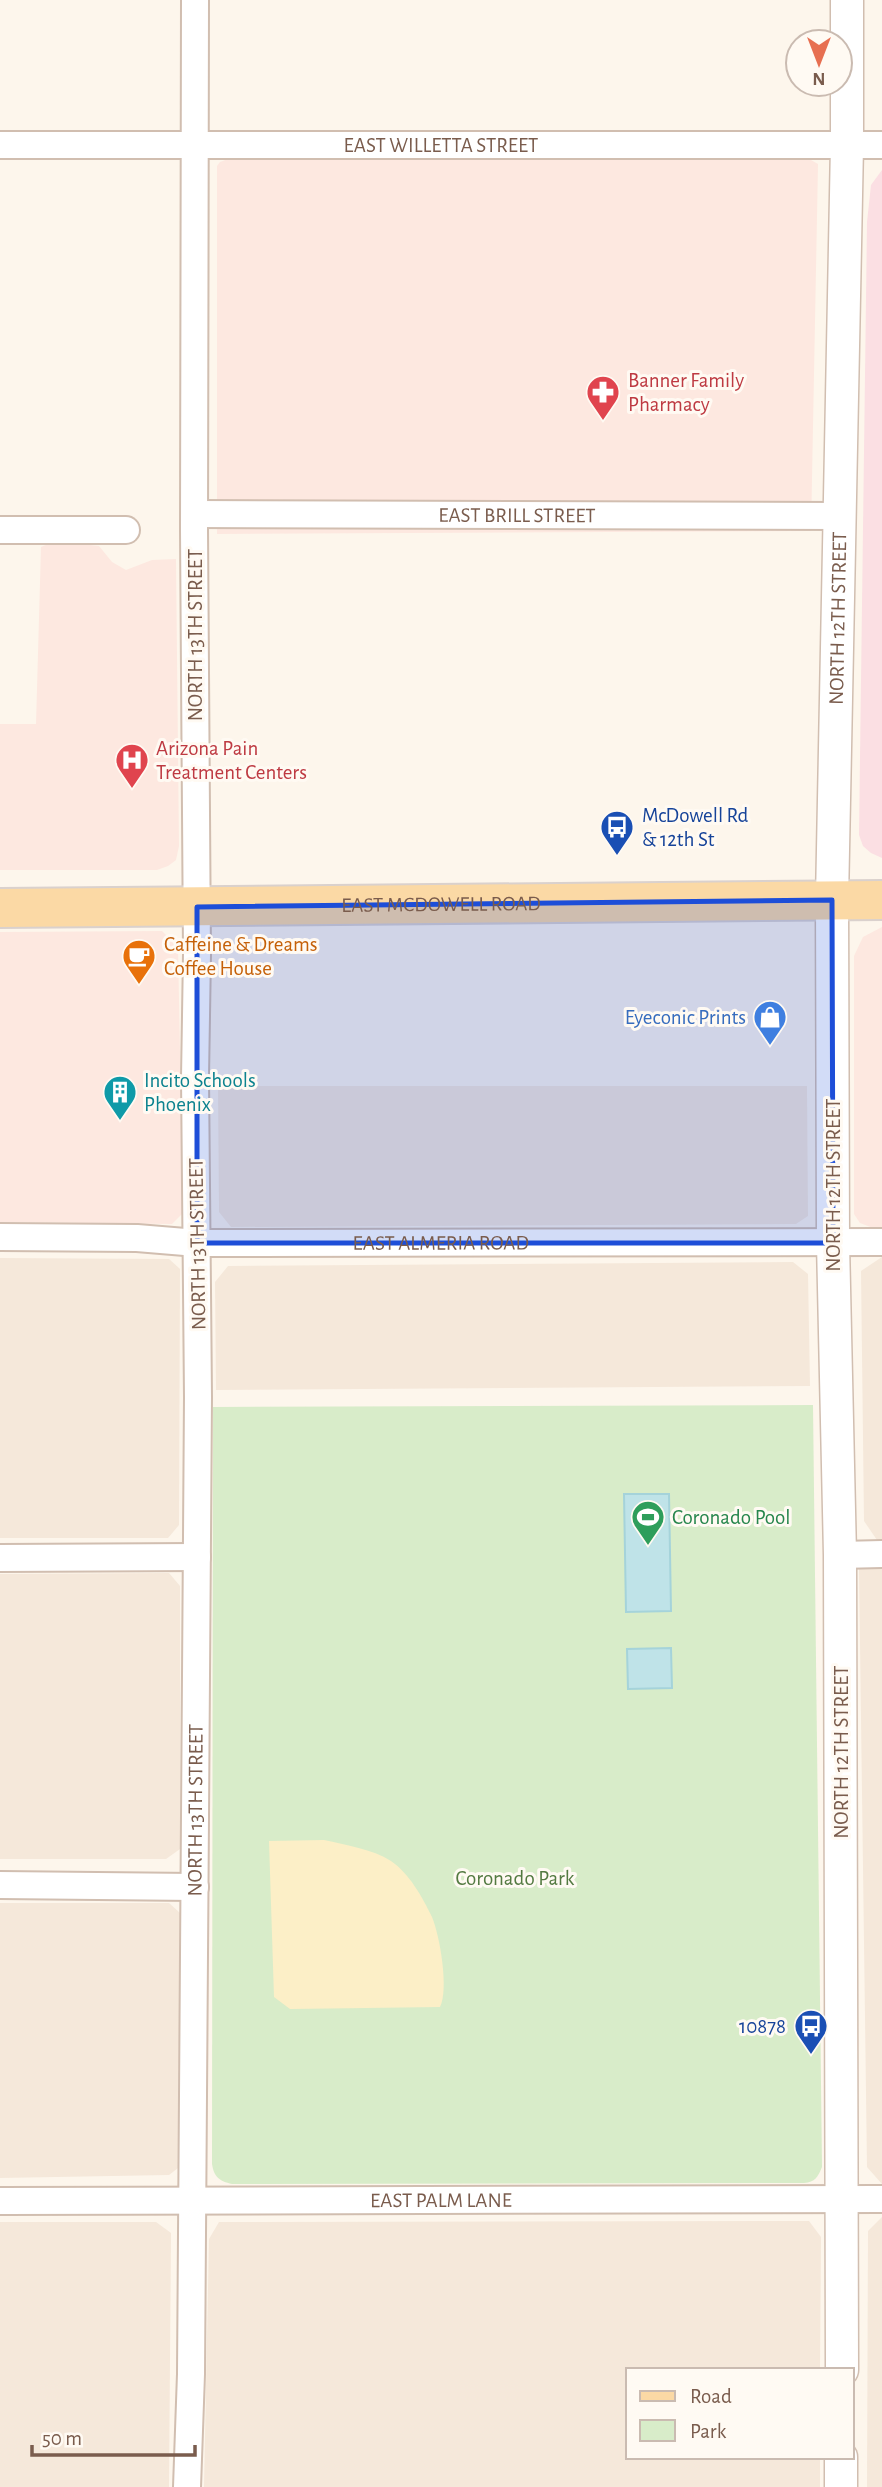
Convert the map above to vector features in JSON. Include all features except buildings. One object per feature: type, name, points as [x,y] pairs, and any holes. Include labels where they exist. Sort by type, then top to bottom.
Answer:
[{"type":"main road","name":"EAST MCDOWELL ROAD","points":[[0,908],[882,900]]},
{"type":"street","name":"NORTH 13TH STREET","points":[[187,2487],[191,2374],[197,1557],[195,0]]},
{"type":"street","name":"NORTH 12TH STREET","points":[[842,2368],[840,1555],[833,1243],[832,900],[847,145],[847,0]]},
{"type":"street","name":"EAST WILLETTA STREET","points":[[0,145],[882,145]]},
{"type":"street","name":"EAST BRILL STREET","points":[[195,514],[839,516]]},
{"type":"street","points":[[0,530],[126,530]]},
{"type":"street","name":"EAST ALMERIA ROAD","points":[[0,1237],[137,1238],[197,1243],[882,1242]]},
{"type":"street","points":[[840,1555],[882,1554]]},
{"type":"street","points":[[0,1558],[197,1557]]},
{"type":"street","points":[[0,1885],[195,1887]]},
{"type":"street","name":"EAST PALM LANE","points":[[0,2201],[882,2199]]},
{"type":"street","points":[[841,2459],[841,2487]]},
{"type":"highlighted area","points":[[832,900],[833,1243],[197,1243],[197,907]]},
{"type":"shaded area","points":[[228,159],[811,160],[818,164],[811,531],[217,534],[217,166]]},
{"type":"shaded area","points":[[882,170],[882,858],[863,846],[859,835],[867,222],[871,185]]},
{"type":"shaded area","points":[[55,541],[99,546],[112,562],[126,570],[152,560],[176,559],[179,846],[176,860],[157,870],[0,870],[0,724],[36,724],[41,547]]},
{"type":"shaded area","points":[[882,927],[882,1228],[873,1228],[860,1223],[854,1214],[854,956],[863,937]]},
{"type":"shaded area","points":[[162,931],[178,947],[183,1213],[172,1224],[0,1222],[0,932]]},
{"type":"shaded area","points":[[218,1086],[807,1086],[808,1216],[796,1224],[231,1227],[219,1212]]},
{"type":"shaded area","points":[[882,1257],[882,1540],[877,1540],[864,1521],[861,1271]]},
{"type":"shaded area","points":[[0,1258],[169,1259],[180,1269],[179,1525],[168,1538],[0,1538]]},
{"type":"shaded area","points":[[793,1262],[808,1274],[810,1386],[216,1390],[215,1282],[228,1266]]},
{"type":"shaded area","points":[[859,1568],[882,1568],[882,2184],[867,2167]]},
{"type":"shaded area","points":[[169,1573],[180,1586],[180,1849],[166,1859],[0,1859],[0,1574]]},
{"type":"shaded area","points":[[0,1903],[169,1903],[180,1913],[178,2168],[169,2175],[0,2178]]},
{"type":"shaded area","points":[[882,2217],[882,2487],[867,2487],[868,2231]]},
{"type":"shaded area","points":[[809,2221],[821,2237],[820,2368],[626,2368],[626,2459],[820,2459],[820,2487],[204,2487],[209,2239],[219,2222]]},
{"type":"shaded area","points":[[0,2222],[156,2222],[171,2233],[169,2487],[0,2487]]},
{"type":"green space","name":"Coronado Park","points":[[813,1405],[822,2167],[817,2176],[804,2183],[232,2184],[220,2180],[212,2164],[213,1407]]},
{"type":"sand","points":[[324,1840],[384,1857],[398,1866],[415,1886],[432,1917],[438,1937],[444,1976],[440,2007],[290,2009],[274,1997],[269,1841]]},
{"type":"water","points":[[624,1494],[669,1494],[671,1611],[626,1612]]},
{"type":"water","points":[[671,1648],[672,1688],[628,1689],[627,1649]]},
{"type":"place","name":"Banner Family Pharmacy","points":[[603,422]]},
{"type":"place","name":"Arizona Pain Treatment Centers","points":[[132,790]]},
{"type":"place","name":"McDowell Rd & 12th St","points":[[617,857]]},
{"type":"place","name":"Caffeine & Dreams Coffee House","points":[[139,986]]},
{"type":"place","name":"Eyeconic Prints","points":[[770,1047]]},
{"type":"place","name":"Incito Schools Phoenix","points":[[120,1122]]},
{"type":"place","name":"Coronado Pool","points":[[648,1547]]},
{"type":"place","name":"10878","points":[[811,2056]]}]
